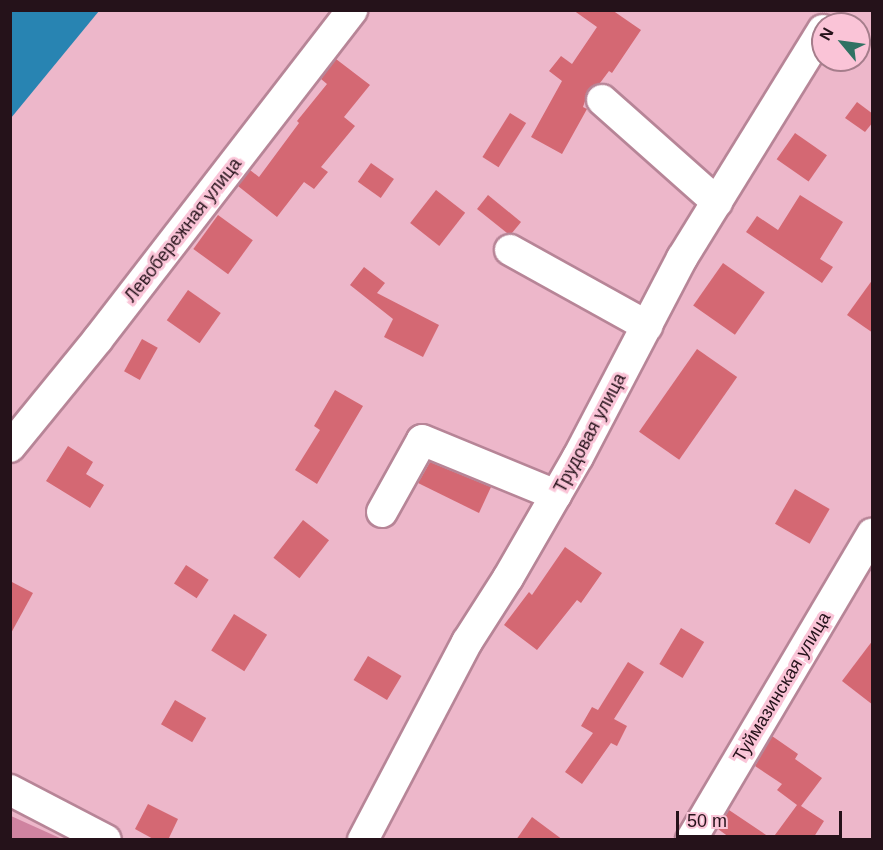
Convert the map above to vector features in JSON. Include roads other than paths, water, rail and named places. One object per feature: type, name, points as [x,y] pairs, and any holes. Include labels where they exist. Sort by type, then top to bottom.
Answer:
[{"type":"street","name":"Левобережная улица","points":[[10,447],[105,330],[352,10]]},
{"type":"street","name":"Трудовая улица","points":[[363,840],[467,642],[556,495],[682,258],[811,49]]},
{"type":"street","points":[[602,100],[717,202]]},
{"type":"street","points":[[510,250],[647,326]]},
{"type":"street","points":[[382,512],[422,440],[556,495]]},
{"type":"street","name":"Туймазинская улица","points":[[691,840],[873,534]]},
{"type":"street","points":[[10,790],[106,840]]},
{"type":"water","points":[[10,11],[99,11],[11,118]]}]
